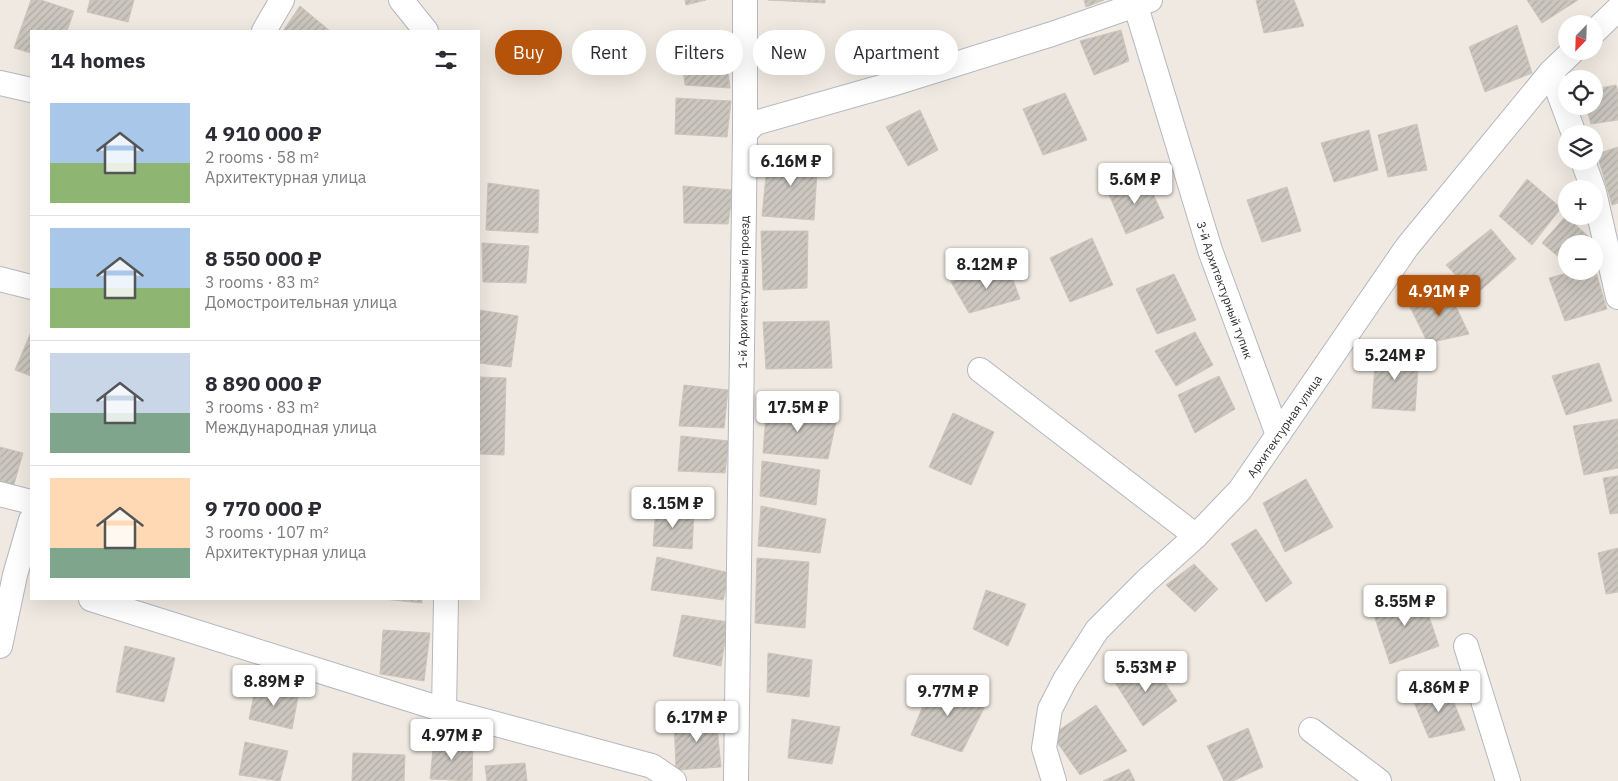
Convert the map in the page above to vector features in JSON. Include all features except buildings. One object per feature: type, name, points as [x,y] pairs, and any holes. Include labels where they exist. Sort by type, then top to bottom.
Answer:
[{"type":"street","points":[[265,30],[282,0]]},
{"type":"street","points":[[401,0],[425,30]]},
{"type":"street","name":"1-й Архитектурный проезд","points":[[736,781],[745,132],[744,0]]},
{"type":"street","points":[[745,132],[755,123],[892,84],[1052,34],[1140,2]]},
{"type":"street","name":"3-й Архитектурный тупик","points":[[1140,2],[1210,250],[1278,435]]},
{"type":"street","points":[[1603,23],[1618,9]]},
{"type":"street","name":"Архитектурная улица","points":[[1054,781],[1044,748],[1050,709],[1065,680],[1097,630],[1146,581],[1196,536],[1240,490],[1407,247],[1551,72],[1564,60]]},
{"type":"street","points":[[1551,72],[1571,125]]},
{"type":"street","points":[[0,83],[30,90]]},
{"type":"street","points":[[1601,225],[1618,297]]},
{"type":"street","points":[[0,279],[30,287]]},
{"type":"street","points":[[980,370],[1196,536]]},
{"type":"street","points":[[0,494],[30,502]]},
{"type":"street","points":[[0,646],[23,577],[30,527]]},
{"type":"street","points":[[94,600],[444,710],[652,766],[674,781]]},
{"type":"street","points":[[444,710],[446,600]]},
{"type":"street","points":[[1466,646],[1508,781]]},
{"type":"street","points":[[1311,730],[1379,781]]}]
